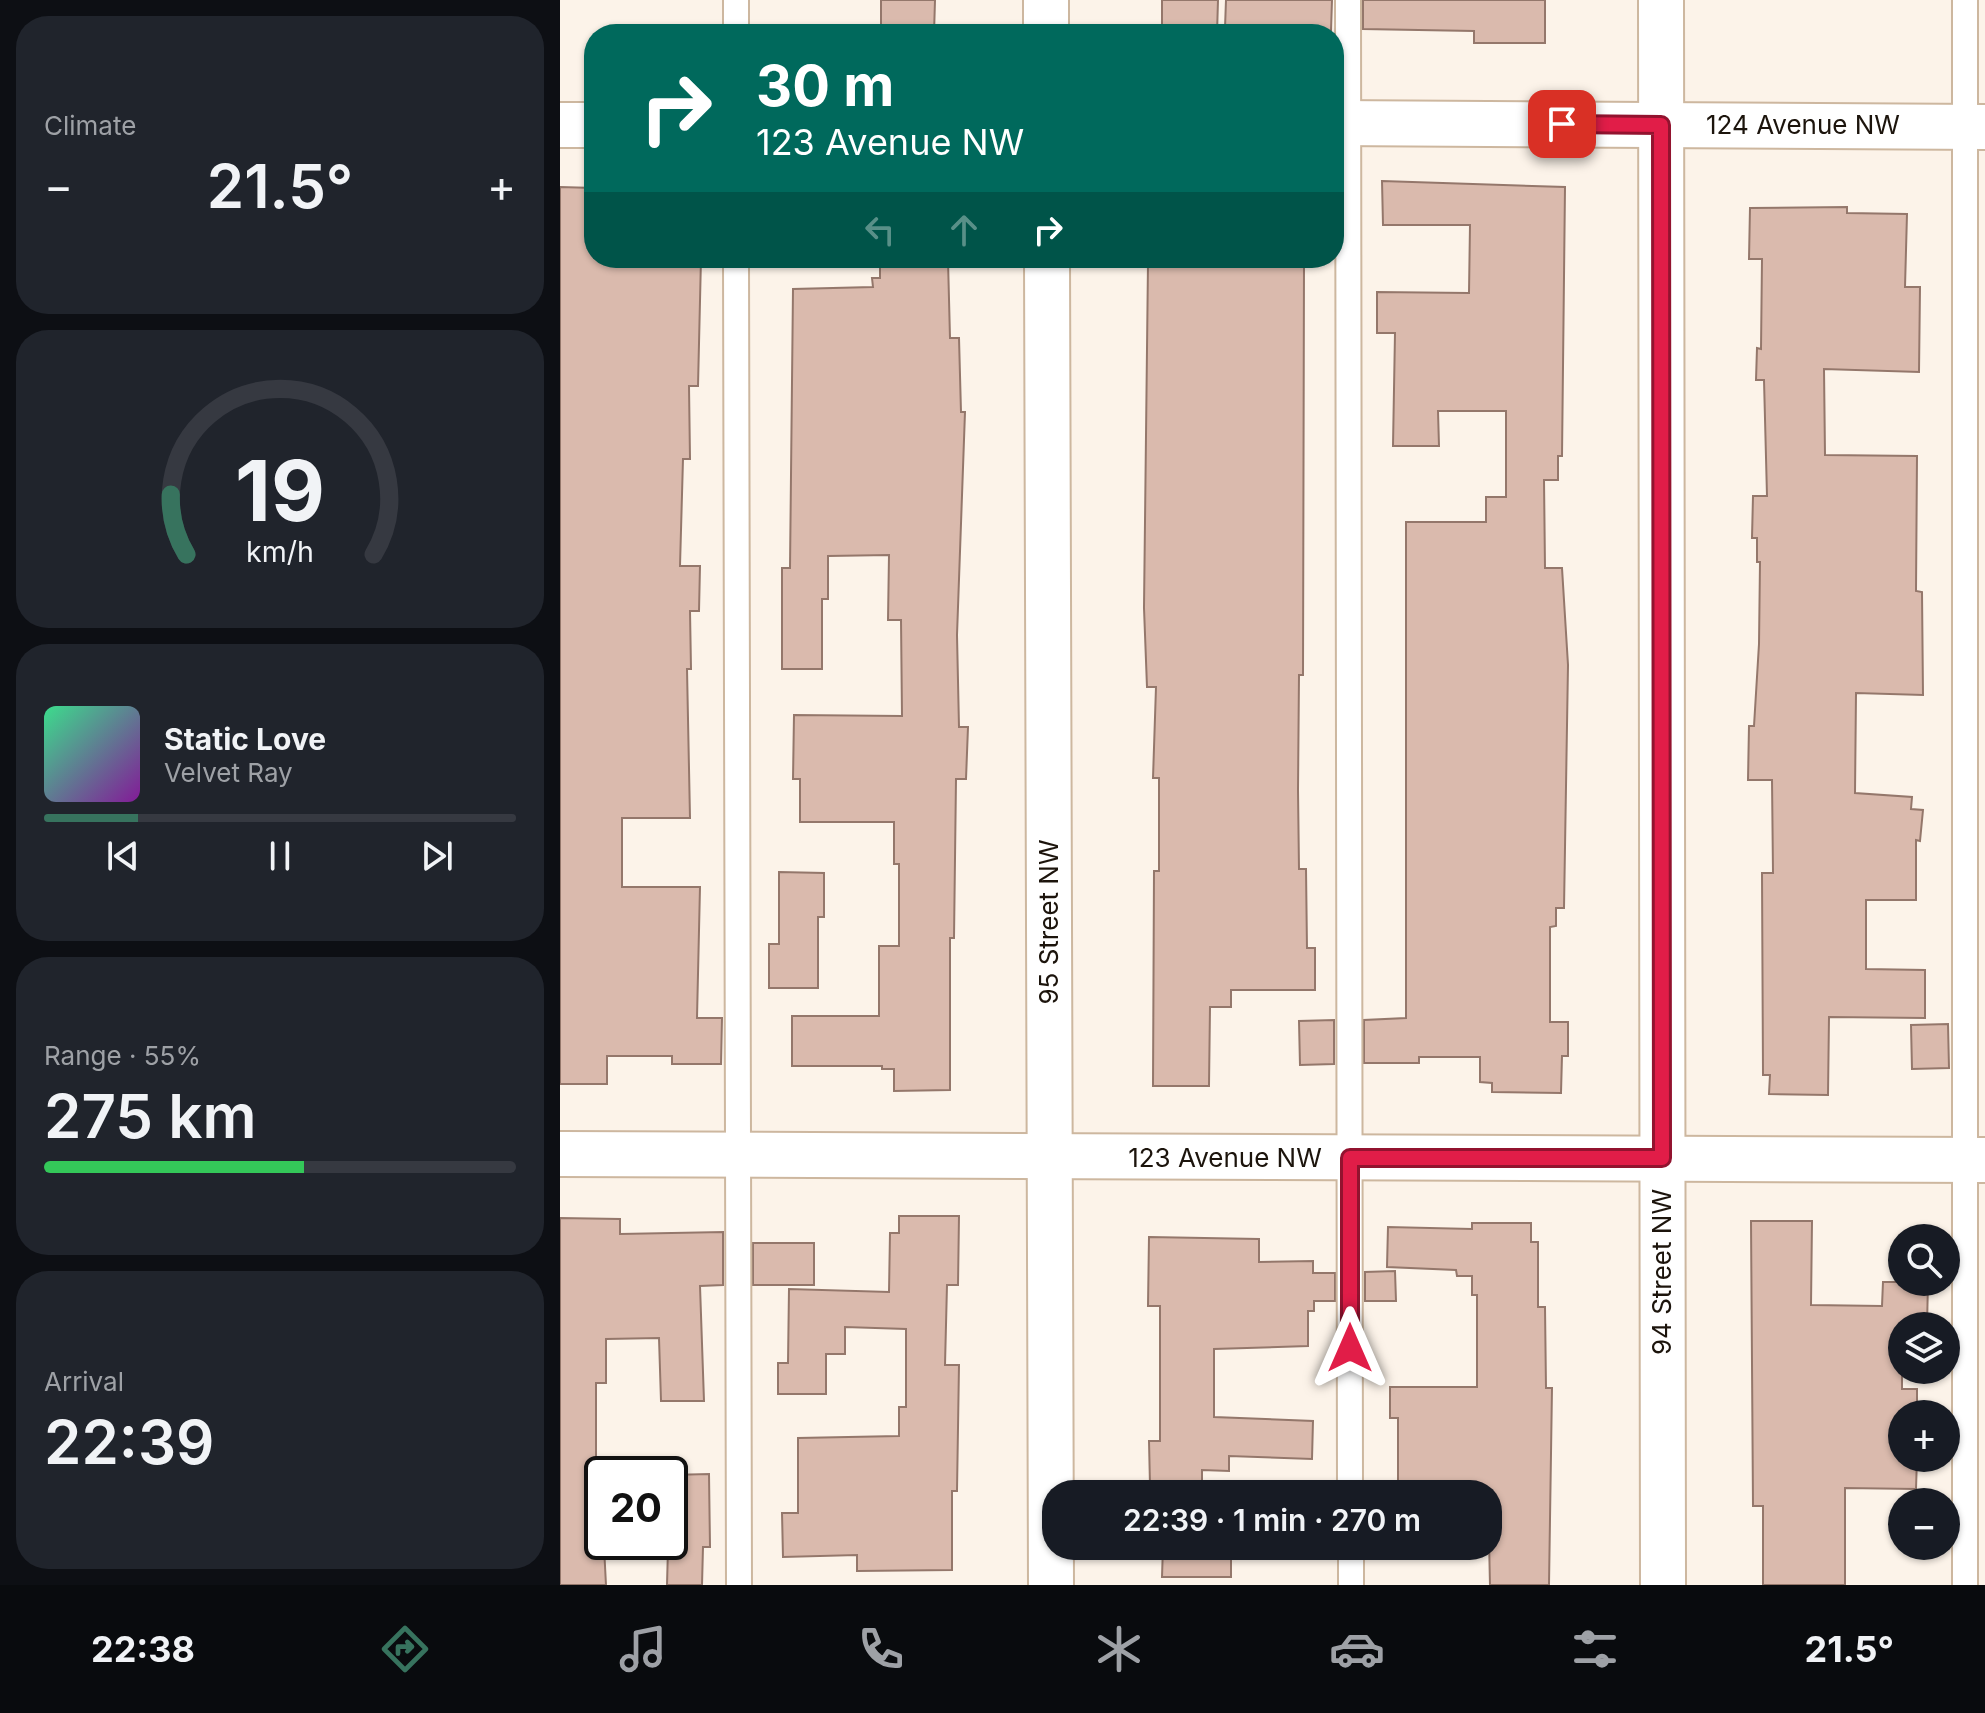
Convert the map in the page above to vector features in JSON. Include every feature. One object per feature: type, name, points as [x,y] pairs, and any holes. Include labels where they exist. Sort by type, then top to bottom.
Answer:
[{"type":"street","points":[[1046,0],[1046,24]]},
{"type":"street","name":"94 Street NW","points":[[1661,0],[1663,1585]]},
{"type":"street","name":"124 Avenue NW","points":[[1344,123],[1976,127]]},
{"type":"street","points":[[560,125],[584,125]]},
{"type":"street","name":"95 Street NW","points":[[1047,268],[1051,1585]]},
{"type":"street","name":"123 Avenue NW","points":[[560,1154],[1976,1160]]},
{"type":"lane","points":[[736,0],[736,24]]},
{"type":"lane","points":[[1344,70],[1348,0]]},
{"type":"lane","points":[[1965,0],[1976,127],[1976,1160],[1965,1585]]},
{"type":"lane","points":[[736,268],[739,1585]]},
{"type":"lane","points":[[1342,268],[1350,1480]]},
{"type":"lane","points":[[1351,1560],[1351,1585]]},
{"type":"building","points":[[881,0],[935,0],[934,24],[881,24]]},
{"type":"building","points":[[1162,0],[1218,0],[1217,24],[1162,24]]},
{"type":"building","points":[[1226,0],[1332,0],[1331,24],[1225,24]]},
{"type":"building","points":[[1363,0],[1545,0],[1545,43],[1474,43],[1474,31],[1363,29]]},
{"type":"building","points":[[1382,181],[1565,187],[1562,456],[1558,456],[1558,480],[1544,480],[1545,568],[1562,568],[1568,665],[1564,908],[1556,908],[1556,926],[1550,927],[1550,1022],[1568,1022],[1568,1056],[1562,1056],[1561,1093],[1492,1092],[1492,1083],[1480,1082],[1480,1057],[1419,1057],[1419,1063],[1364,1063],[1364,1020],[1406,1018],[1406,522],[1486,522],[1486,497],[1506,497],[1506,411],[1438,411],[1439,446],[1393,446],[1395,333],[1377,333],[1377,292],[1469,293],[1470,225],[1383,225]]},
{"type":"building","points":[[560,187],[584,188],[584,268],[701,268],[698,386],[689,386],[690,459],[683,459],[680,566],[700,566],[699,611],[690,611],[691,669],[687,669],[690,818],[622,818],[622,887],[700,887],[697,1018],[722,1018],[721,1064],[672,1064],[672,1056],[607,1056],[607,1084],[560,1084]]},
{"type":"building","points":[[1847,207],[1847,213],[1907,214],[1905,287],[1920,287],[1919,372],[1824,369],[1825,455],[1917,456],[1916,591],[1922,592],[1923,695],[1856,693],[1855,793],[1912,797],[1911,809],[1923,810],[1920,841],[1916,840],[1916,900],[1866,900],[1866,969],[1925,970],[1925,1018],[1829,1017],[1828,1095],[1769,1094],[1770,1075],[1763,1075],[1762,873],[1773,873],[1772,780],[1748,780],[1749,726],[1754,726],[1759,644],[1760,562],[1757,562],[1757,538],[1752,538],[1753,496],[1767,496],[1764,380],[1756,380],[1757,348],[1761,349],[1762,259],[1749,259],[1750,208]]},
{"type":"building","points":[[880,268],[948,268],[950,338],[959,338],[961,412],[965,412],[957,635],[959,727],[968,727],[966,779],[956,779],[954,938],[950,938],[950,1090],[894,1091],[894,1069],[882,1069],[882,1066],[792,1066],[792,1016],[879,1016],[879,946],[899,946],[899,864],[894,864],[894,822],[800,822],[800,779],[793,779],[794,715],[902,716],[901,620],[888,620],[889,555],[828,556],[828,599],[822,599],[822,669],[782,669],[782,568],[790,568],[793,289],[873,287],[872,278],[880,278]]},
{"type":"building","points":[[1148,268],[1304,268],[1299,869],[1306,869],[1307,948],[1315,948],[1315,990],[1231,990],[1231,1007],[1210,1007],[1209,1086],[1153,1086],[1154,871],[1159,871],[1159,778],[1153,778],[1156,687],[1147,687],[1144,608]]},
{"type":"building","points":[[779,872],[824,873],[824,917],[818,917],[818,988],[769,988],[769,944],[779,944]]},
{"type":"building","points":[[1334,1020],[1334,1064],[1300,1065],[1299,1021]]},
{"type":"building","points":[[1948,1024],[1949,1068],[1912,1069],[1911,1025]]},
{"type":"building","points":[[899,1216],[959,1216],[958,1285],[947,1285],[945,1365],[959,1365],[957,1491],[952,1491],[952,1570],[857,1571],[857,1555],[783,1557],[782,1513],[798,1513],[798,1438],[899,1436],[899,1407],[906,1407],[906,1329],[845,1327],[845,1354],[826,1354],[826,1394],[778,1394],[778,1363],[788,1363],[789,1289],[889,1292],[890,1233],[899,1233]]},
{"type":"building","points":[[560,1218],[620,1219],[620,1234],[723,1232],[723,1285],[700,1286],[704,1401],[661,1401],[659,1338],[606,1339],[606,1383],[596,1383],[596,1456],[584,1456],[584,1560],[605,1560],[606,1585],[560,1585]]},
{"type":"building","points":[[1751,1221],[1812,1221],[1811,1305],[1882,1306],[1883,1282],[1888,1282],[1888,1296],[1928,1296],[1927,1312],[1888,1312],[1888,1384],[1902,1384],[1902,1389],[1917,1389],[1917,1400],[1888,1400],[1888,1472],[1917,1472],[1916,1488],[1845,1488],[1845,1585],[1763,1585],[1763,1506],[1753,1506]]},
{"type":"building","points":[[1472,1223],[1531,1223],[1531,1242],[1538,1242],[1538,1307],[1545,1307],[1546,1388],[1552,1388],[1549,1585],[1490,1585],[1489,1560],[1502,1560],[1502,1480],[1398,1480],[1398,1418],[1390,1418],[1390,1387],[1477,1387],[1477,1295],[1472,1295],[1472,1276],[1457,1276],[1456,1270],[1387,1267],[1388,1227],[1472,1229]]},
{"type":"building","points":[[1149,1237],[1259,1239],[1259,1262],[1313,1261],[1313,1273],[1335,1273],[1335,1301],[1314,1301],[1314,1311],[1308,1311],[1308,1346],[1214,1349],[1214,1417],[1313,1421],[1312,1459],[1229,1456],[1229,1471],[1202,1470],[1202,1480],[1150,1480],[1149,1441],[1160,1441],[1160,1306],[1148,1306]]},
{"type":"building","points":[[753,1243],[814,1243],[814,1285],[753,1285]]},
{"type":"building","points":[[1395,1271],[1396,1301],[1365,1301],[1365,1272]]},
{"type":"building","points":[[709,1474],[710,1547],[703,1547],[702,1585],[667,1585],[668,1560],[688,1560],[688,1475]]},
{"type":"building","points":[[1163,1560],[1231,1560],[1231,1577],[1162,1577]]},
{"type":"route","points":[[1350,1348],[1350,1158],[1662,1158],[1661,125],[1562,124]]}]
